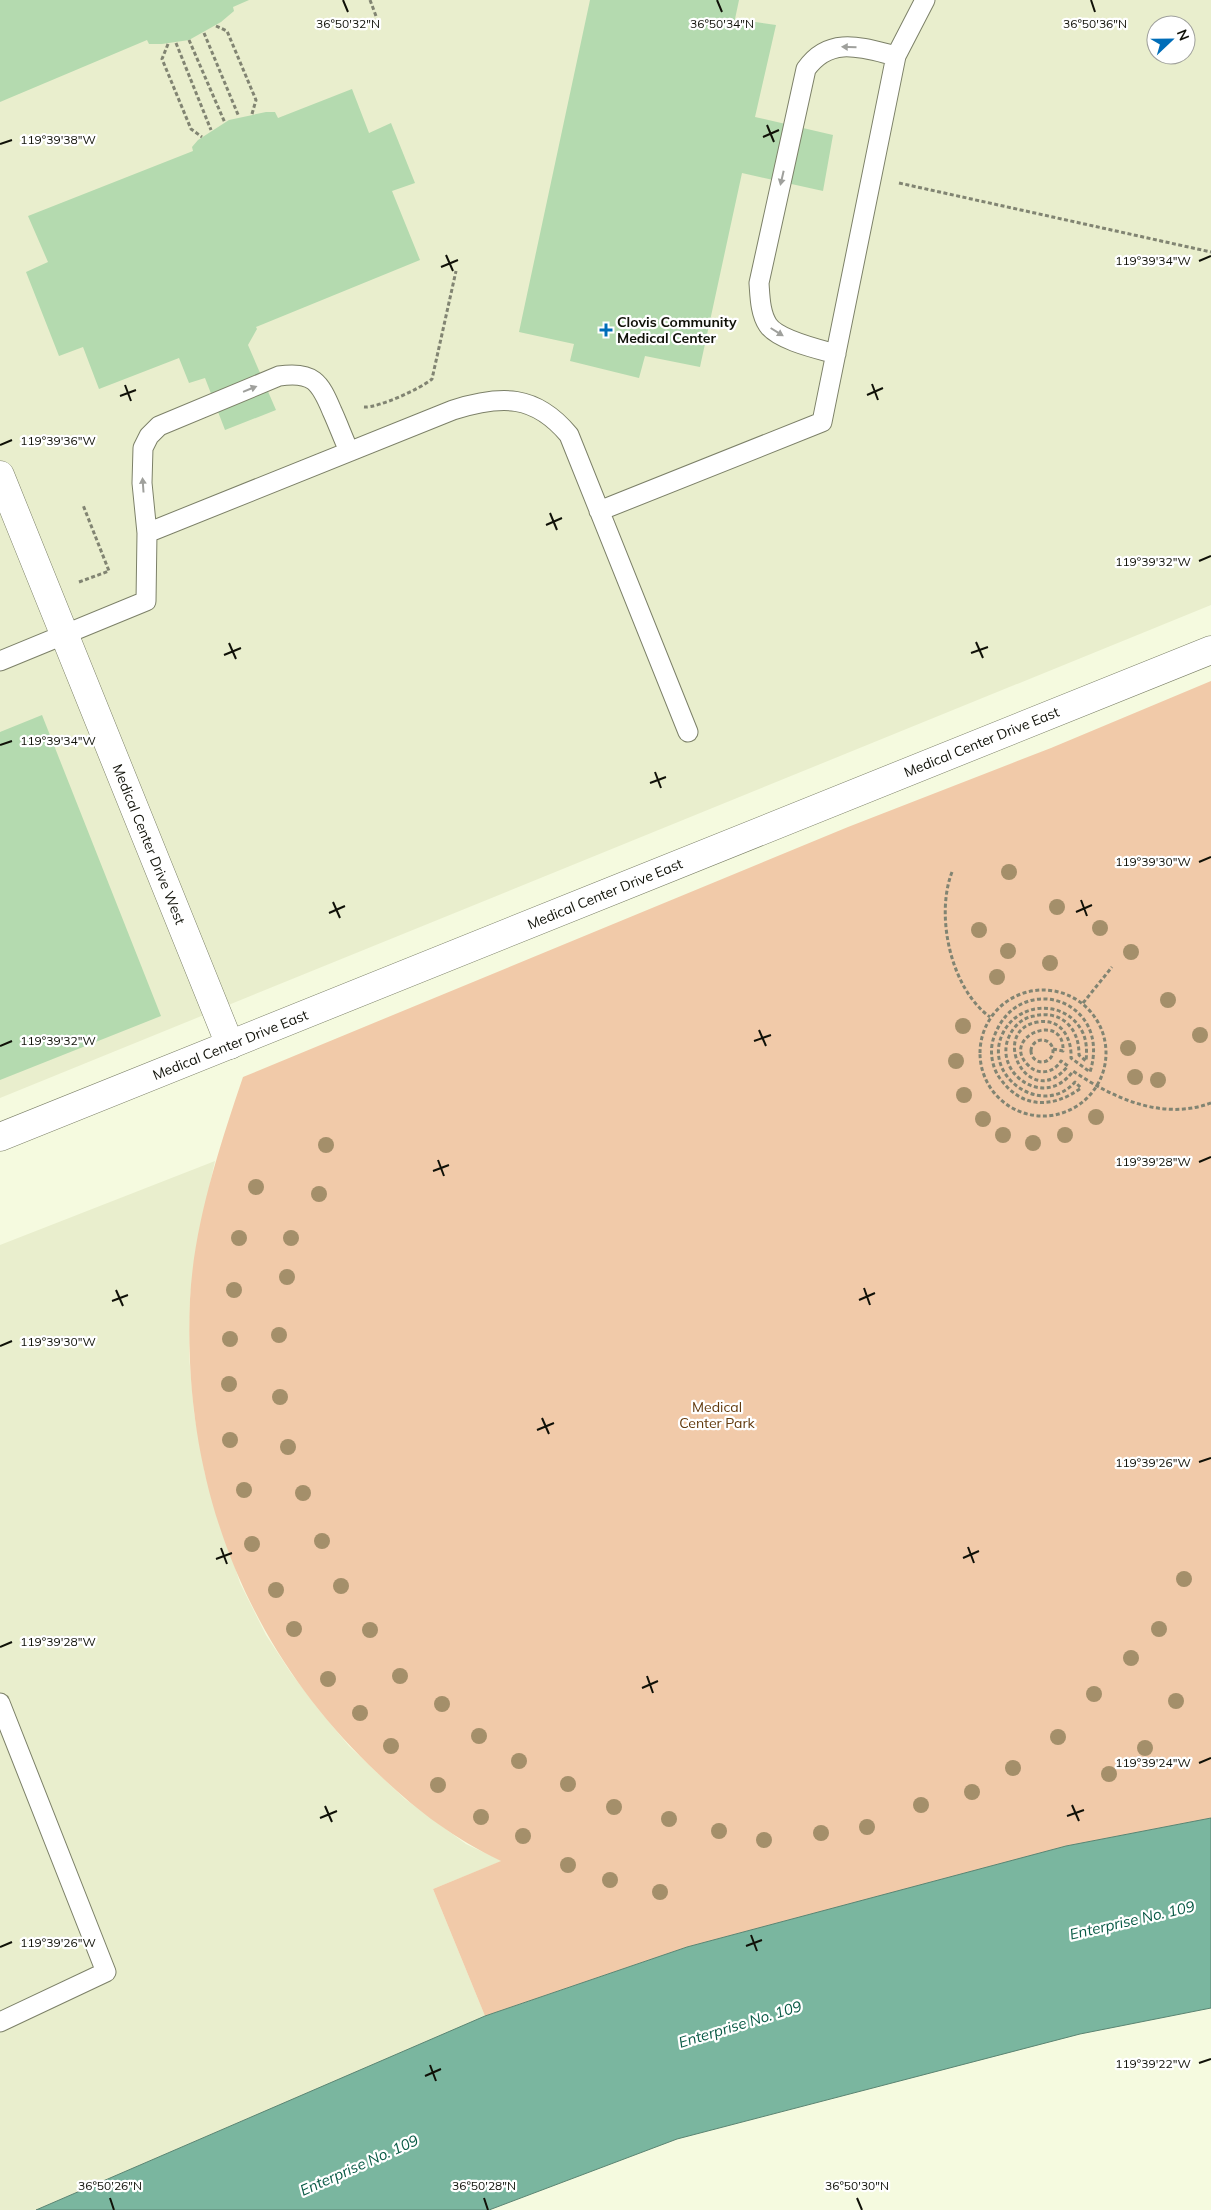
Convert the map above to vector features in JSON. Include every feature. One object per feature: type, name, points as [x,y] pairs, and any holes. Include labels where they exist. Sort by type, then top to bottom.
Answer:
[{"type":"street","name":"Medical Center Drive West","points":[[0,475],[230,1045]]},
{"type":"street","name":"Medical Center Drive East","points":[[0,1137],[732,841],[1211,650]]},
{"type":"lane","points":[[599,512],[822,422],[896,56],[925,0]]},
{"type":"lane","points":[[836,354],[786,337],[769,326],[763,314],[759,283],[806,69],[814,58],[836,47],[851,46],[896,56]]},
{"type":"lane","points":[[0,661],[146,601],[146,533],[141,466],[142,448],[149,436],[159,426],[279,376],[300,376],[312,379],[322,388],[349,452]]},
{"type":"lane","points":[[146,533],[452,410],[478,402],[501,400],[526,403],[556,420],[569,436],[688,732]]},
{"type":"lane","points":[[0,1703],[106,1972],[0,2022]]},
{"type":"path","points":[[370,0],[376,16]]},
{"type":"path","points":[[216,26],[227,31],[256,100],[252,114]]},
{"type":"path","points":[[204,32],[240,117]]},
{"type":"path","points":[[190,40],[225,122]]},
{"type":"path","points":[[176,43],[211,130]]},
{"type":"path","points":[[168,44],[162,59],[191,129],[202,137]]},
{"type":"path","points":[[872,177],[1211,252]]},
{"type":"path","points":[[361,404],[364,408],[373,406],[424,387],[432,379],[456,270]]},
{"type":"path","points":[[76,583],[108,571],[83,505]]},
{"type":"path","points":[[952,872],[948,883],[946,926],[952,959],[961,981],[973,1001],[990,1017]]},
{"type":"path","points":[[1083,1003],[1112,967]]},
{"type":"path","points":[[1044,989],[1064,993],[1083,1003],[1096,1019],[1105,1038],[1106,1059],[1101,1080],[1089,1097],[1072,1109],[1052,1116],[1032,1116],[1012,1109],[995,1095],[984,1078],[979,1057],[981,1036],[990,1017],[1005,1002],[1023,992],[1044,989]]},
{"type":"path","points":[[1053,1049],[1052,1056],[1046,1061],[1039,1062],[1031,1055],[1033,1044],[1039,1041],[1050,1043],[1053,1049],[1063,1052],[1063,1046],[1055,1034],[1049,1030],[1035,1031],[1029,1035],[1022,1047],[1024,1060],[1034,1070],[1046,1072],[1054,1069],[1062,1061],[1068,1066],[1062,1073],[1044,1080],[1034,1079],[1026,1075],[1019,1068],[1014,1049],[1016,1040],[1028,1026],[1037,1022],[1056,1025],[1069,1038],[1072,1048],[1071,1058],[1090,1072],[1095,1056],[1094,1039],[1087,1022],[1075,1009],[1059,1001],[1042,999],[1024,1002],[1009,1012],[998,1025],[992,1041],[992,1058],[997,1074],[1006,1087],[1020,1097],[1035,1103],[1052,1102],[1068,1097],[1081,1088],[1075,1082],[1059,1093],[1045,1096],[1030,1094],[1017,1087],[1007,1077],[1000,1064],[998,1049],[1002,1035],[1010,1022],[1021,1013],[1035,1008],[1049,1008],[1062,1012],[1075,1020],[1083,1032],[1087,1046],[1086,1061],[1079,1055],[1078,1043],[1074,1032],[1065,1022],[1055,1016],[1042,1014],[1029,1016],[1010,1033],[1006,1045],[1006,1056],[1010,1068],[1026,1084],[1049,1088],[1060,1084],[1074,1070],[1096,1086],[1118,1098],[1143,1106],[1173,1109],[1211,1103]]},
{"type":"shaded area","name":"Clovis Community Medical Center","points":[[0,0],[1211,0],[1211,605],[0,1098]]},
{"type":"shaded area","points":[[215,1161],[200,1229],[190,1296],[189,1355],[194,1413],[205,1474],[240,1583],[266,1635],[291,1673],[319,1710],[349,1746],[405,1799],[466,1844],[502,1861],[433,1889],[485,2016],[36,2210],[0,2210],[0,1245]]},
{"type":"green space","name":"Medical Center Park","points":[[1211,681],[1211,1818],[1066,1846],[687,1947],[485,2016],[433,1889],[501,1861],[447,1830],[400,1794],[369,1765],[324,1716],[286,1664],[254,1610],[228,1552],[209,1492],[197,1429],[190,1365],[192,1271],[209,1186],[243,1077],[848,827],[1051,748]]},
{"type":"water","name":"Enterprise No. 109","points":[[1211,1818],[1211,2008],[1080,2034],[677,2139],[489,2210],[36,2210],[485,2016],[687,1947],[1066,1846]]},
{"type":"building","points":[[0,0],[249,0],[233,7],[234,11],[221,22],[189,40],[149,44],[147,40],[0,102]]},
{"type":"building","points":[[590,0],[739,0],[735,19],[776,25],[755,117],[833,135],[823,191],[742,173],[700,367],[645,356],[639,378],[570,361],[574,344],[519,332]]},
{"type":"building","points":[[352,89],[369,133],[391,123],[415,183],[392,191],[420,260],[256,327],[257,329],[248,345],[276,410],[225,430],[205,378],[189,383],[179,358],[99,389],[83,347],[59,356],[26,272],[48,262],[28,216],[193,151],[192,147],[198,140],[229,120],[266,112],[275,112],[278,118]]},
{"type":"building","points":[[42,715],[161,1016],[0,1080],[0,732]]},
{"type":"place","name":"Clovis Community Medical Center","points":[[606,330]]}]
